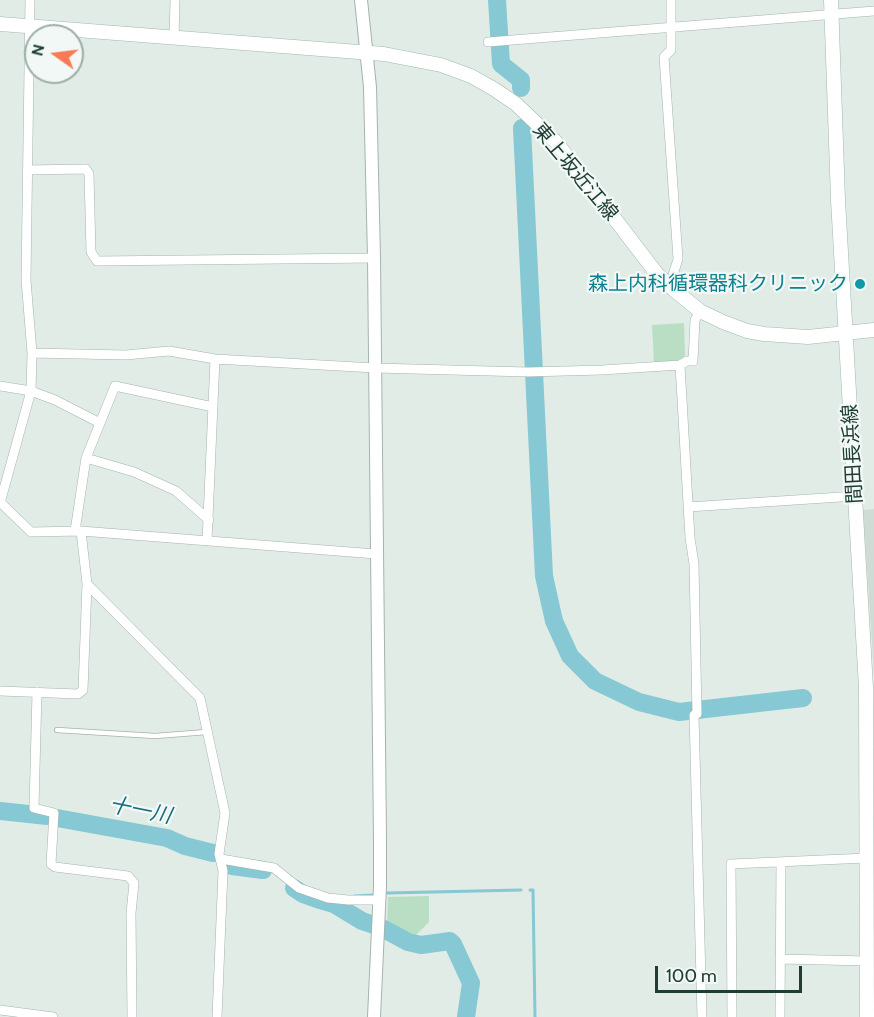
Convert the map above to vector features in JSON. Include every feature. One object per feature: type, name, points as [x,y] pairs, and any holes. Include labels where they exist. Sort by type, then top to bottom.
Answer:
[{"type":"main road","name":"間田長浜線","points":[[831,7],[838,200],[866,688],[867,1017]]},
{"type":"main road","name":"東上坂近江線","points":[[0,24],[24,26]]},
{"type":"main road","name":"東上坂近江線","points":[[84,30],[384,54],[441,65],[471,76],[516,104],[556,142],[643,257],[668,285],[700,311],[747,331],[764,334],[808,337],[874,330]]},
{"type":"street","points":[[30,0],[30,24]]},
{"type":"street","points":[[174,38],[175,0]]},
{"type":"street","points":[[361,0],[370,87],[374,258],[379,712],[379,900],[374,1017]]},
{"type":"street","points":[[668,285],[678,259],[664,57],[671,50],[671,0]]},
{"type":"street","points":[[489,41],[671,27],[831,7],[874,11]]},
{"type":"street","points":[[29,84],[26,280],[32,353],[31,391],[0,503],[31,532],[78,531],[376,554]]},
{"type":"street","points":[[27,170],[86,169],[89,174],[91,252],[97,261],[374,258]]},
{"type":"street","points":[[32,353],[126,355],[169,351],[215,359],[375,368],[528,372],[680,366],[687,361],[693,361],[694,320],[700,311]]},
{"type":"street","points":[[207,541],[215,359]]},
{"type":"street","points":[[680,366],[690,538],[694,564],[702,1017]]},
{"type":"street","points":[[0,386],[31,391],[56,400],[100,423]]},
{"type":"street","points":[[0,691],[78,694],[83,690],[87,584],[78,531],[86,458],[115,386],[213,407]]},
{"type":"street","points":[[86,458],[134,472],[176,491],[209,520]]},
{"type":"street","points":[[688,507],[856,496]]},
{"type":"street","points":[[87,584],[200,698],[225,813],[219,854],[223,871],[217,1017]]},
{"type":"street","points":[[37,692],[34,808],[54,813],[51,864],[55,867],[128,876],[134,883],[131,913],[132,1017]]},
{"type":"street","points":[[732,1017],[731,864],[867,858]]},
{"type":"street","points":[[221,860],[274,868],[299,888],[328,898],[379,900]]},
{"type":"street","points":[[780,1017],[781,862]]},
{"type":"street","points":[[780,959],[867,961]]},
{"type":"street","points":[[0,1010],[53,1017]]},
{"type":"lane","points":[[57,730],[155,736],[208,732]]},
{"type":"shaded area","points":[[874,509],[874,673],[863,510]]},
{"type":"green space","points":[[684,323],[685,355],[680,362],[654,362],[652,325]]},
{"type":"green space","points":[[429,896],[429,922],[413,938],[387,925],[388,897]]},
{"type":"waterway","points":[[497,0],[501,64],[521,80],[521,88]]},
{"type":"waterway","points":[[522,128],[544,576],[554,621],[570,656],[595,681],[639,702],[679,712],[803,698]]},
{"type":"waterway","name":"十一川","points":[[0,811],[47,816]]},
{"type":"waterway","name":"十一川","points":[[57,818],[167,838],[185,846],[213,853]]},
{"type":"waterway","name":"十一川","points":[[232,866],[263,870]]},
{"type":"waterway","name":"十一川","points":[[294,888],[303,894],[334,904],[362,921],[374,925]]},
{"type":"waterway","points":[[387,893],[521,890]]},
{"type":"waterway","points":[[530,890],[533,890],[535,1017]]},
{"type":"waterway","points":[[354,896],[373,895]]},
{"type":"waterway","name":"十一川","points":[[384,929],[408,942],[421,945],[450,941],[453,944],[471,983],[466,1017]]},
{"type":"place","name":"森上内科循環器科クリニック","points":[[860,284]]}]
